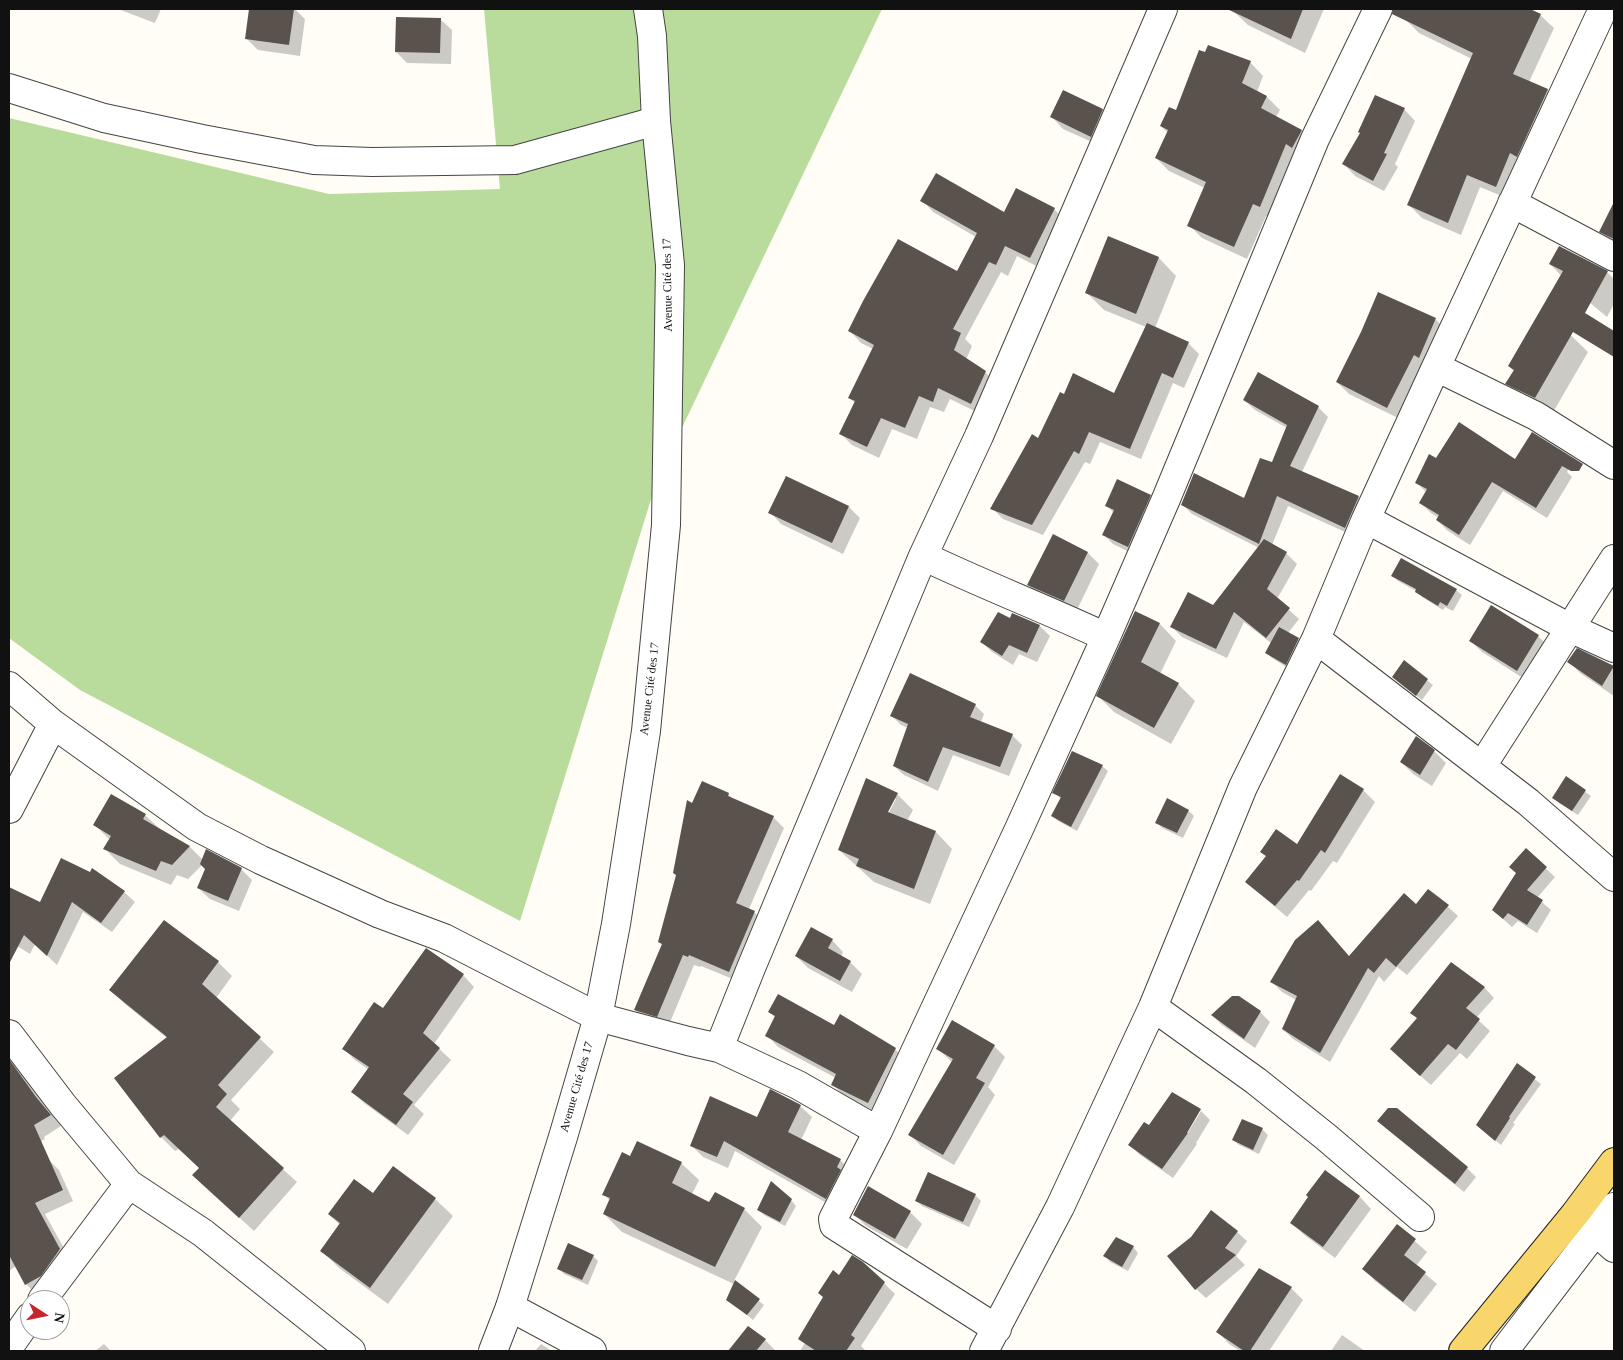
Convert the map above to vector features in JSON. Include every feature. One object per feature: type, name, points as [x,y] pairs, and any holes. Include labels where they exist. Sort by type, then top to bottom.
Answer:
[{"type":"main road","points":[[1463,1351],[1575,1214],[1614,1162]]},
{"type":"street","name":"Avenue Cité des 17","points":[[493,1351],[510,1307],[598,1017],[616,924],[646,731],[666,525],[670,265],[656,121],[652,36],[648,9]]},
{"type":"street","points":[[719,1048],[923,556],[983,427],[1163,9]]},
{"type":"street","points":[[1378,9],[1315,139],[1166,499],[1106,637],[878,1131],[833,1219],[834,1225],[990,1340],[1060,1206],[1153,1007],[1244,787],[1316,639],[1366,519],[1512,203],[1597,11]]},
{"type":"street","points":[[9,88],[104,118],[314,160],[372,162],[515,160],[656,121]]},
{"type":"street","points":[[1512,203],[1614,256]]},
{"type":"street","points":[[1436,367],[1536,416],[1614,465]]},
{"type":"street","points":[[1366,519],[1570,628],[1614,648]]},
{"type":"street","points":[[923,556],[1000,592],[1048,610],[1106,637]]},
{"type":"street","points":[[1482,766],[1614,559]]},
{"type":"street","points":[[1316,639],[1528,802],[1614,877]]},
{"type":"street","points":[[9,686],[52,724],[197,827],[261,860],[380,914],[444,938],[598,1017],[719,1048],[798,1085],[878,1131]]},
{"type":"street","points":[[9,810],[52,724]]},
{"type":"street","points":[[1153,1007],[1256,1081],[1326,1137],[1420,1218]]},
{"type":"street","points":[[9,1034],[63,1105],[129,1184],[203,1233],[351,1351]]},
{"type":"street","points":[[50,1290],[129,1184]]},
{"type":"street","points":[[1504,1351],[1605,1240],[1614,1207]]},
{"type":"street","points":[[1575,1214],[1605,1240]]},
{"type":"street","points":[[510,1307],[592,1351]]},
{"type":"street","points":[[9,1347],[20,1331]]},
{"type":"green space","points":[[484,9],[882,9],[657,480],[520,921],[80,690],[9,638],[9,118],[329,194],[500,189]]},
{"type":"building","points":[[249,9],[294,9],[289,45],[245,39]]},
{"type":"building","points":[[1227,9],[1303,9],[1291,39]]},
{"type":"building","points":[[1393,9],[1530,9],[1541,14],[1513,74],[1548,89],[1517,157],[1510,153],[1496,187],[1467,175],[1448,223],[1407,205],[1473,53],[1392,14]]},
{"type":"building","points":[[396,17],[441,18],[440,53],[395,52]]},
{"type":"building","points":[[1208,45],[1251,61],[1242,83],[1267,96],[1261,108],[1302,130],[1292,148],[1286,144],[1260,207],[1253,204],[1234,247],[1187,226],[1206,182],[1155,158],[1168,130],[1160,126],[1169,107],[1176,110],[1199,50],[1205,52]]},
{"type":"building","points":[[1063,90],[1103,109],[1091,137],[1050,117]]},
{"type":"building","points":[[1375,95],[1405,108],[1384,153],[1387,154],[1373,181],[1342,164],[1360,133],[1358,132]]},
{"type":"building","points":[[936,173],[1004,212],[1016,188],[1055,208],[1030,258],[1005,246],[996,265],[989,262],[953,329],[961,333],[954,350],[986,371],[971,404],[938,388],[933,402],[919,396],[905,428],[881,418],[867,447],[839,434],[855,401],[848,398],[874,345],[848,331],[863,301],[898,239],[957,271],[977,233],[920,201]]},
{"type":"building","points":[[1614,202],[1614,239],[1599,232]]},
{"type":"building","points":[[1108,236],[1159,257],[1136,314],[1085,293]]},
{"type":"building","points":[[1559,246],[1608,271],[1585,313],[1614,331],[1614,357],[1573,332],[1535,398],[1505,384],[1514,370],[1508,366],[1563,271],[1549,264]]},
{"type":"building","points":[[1378,292],[1436,318],[1419,358],[1414,355],[1387,408],[1336,382],[1361,332]]},
{"type":"building","points":[[1147,323],[1189,342],[1173,378],[1162,373],[1130,449],[1089,432],[1079,454],[1074,451],[1032,525],[990,509],[1032,434],[1038,438],[1060,392],[1064,394],[1073,373],[1114,393]]},
{"type":"building","points":[[1258,372],[1319,406],[1290,466],[1359,496],[1345,528],[1277,496],[1259,544],[1181,505],[1194,473],[1244,498],[1260,458],[1272,462],[1287,425],[1243,400]]},
{"type":"building","points":[[1459,422],[1515,459],[1532,432],[1583,464],[1579,471],[1571,471],[1562,466],[1536,508],[1492,482],[1459,535],[1436,520],[1439,515],[1419,503],[1427,489],[1415,483],[1429,454],[1436,458]]},
{"type":"building","points":[[786,476],[849,506],[832,543],[768,513]]},
{"type":"building","points":[[1117,479],[1151,495],[1128,547],[1102,535],[1114,510],[1105,506]]},
{"type":"building","points":[[1053,534],[1088,552],[1064,601],[1027,585]]},
{"type":"building","points":[[1264,539],[1287,552],[1267,589],[1290,608],[1266,638],[1234,612],[1216,649],[1170,627],[1188,592],[1213,605]]},
{"type":"building","points":[[1401,558],[1457,589],[1447,606],[1440,602],[1438,606],[1415,592],[1416,589],[1391,576]]},
{"type":"building","points":[[1491,605],[1539,635],[1517,671],[1469,641]]},
{"type":"building","points":[[1135,611],[1160,623],[1141,662],[1179,683],[1154,728],[1096,696]]},
{"type":"building","points":[[998,612],[1010,618],[1012,613],[1040,625],[1027,653],[1009,645],[1002,656],[980,642]]},
{"type":"building","points":[[1279,627],[1299,638],[1286,665],[1265,653]]},
{"type":"building","points":[[1577,648],[1614,666],[1602,686],[1567,662]]},
{"type":"building","points":[[1404,660],[1428,679],[1416,696],[1392,677]]},
{"type":"building","points":[[910,673],[976,704],[970,717],[1013,734],[1000,767],[943,747],[928,782],[893,766],[908,724],[890,716]]},
{"type":"building","points":[[1416,736],[1435,750],[1420,775],[1400,762]]},
{"type":"building","points":[[1072,751],[1103,765],[1071,827],[1051,816],[1061,797],[1052,793]]},
{"type":"building","points":[[1340,774],[1364,789],[1325,853],[1321,850],[1299,881],[1297,880],[1275,906],[1245,882],[1266,856],[1260,852],[1276,829],[1297,844]]},
{"type":"building","points":[[1566,776],[1586,790],[1572,811],[1552,798]]},
{"type":"building","points":[[866,778],[898,793],[888,812],[936,831],[914,889],[856,866],[859,859],[838,850]]},
{"type":"building","points":[[702,781],[729,793],[728,796],[774,816],[736,903],[755,911],[729,972],[689,955],[688,957],[683,955],[657,1017],[634,1010],[662,944],[658,942],[676,875],[673,873],[687,800],[692,803]]},
{"type":"building","points":[[111,794],[146,814],[143,819],[190,846],[172,865],[161,861],[156,871],[103,849],[111,836],[93,825]]},
{"type":"building","points":[[1167,798],[1189,810],[1177,833],[1155,823]]},
{"type":"building","points":[[1526,848],[1547,867],[1527,890],[1543,900],[1527,925],[1508,913],[1503,919],[1492,910],[1516,873],[1509,867]]},
{"type":"building","points":[[206,849],[242,868],[228,901],[197,888],[205,869],[200,864]]},
{"type":"building","points":[[61,858],[90,872],[92,868],[125,891],[101,923],[72,902],[47,956],[24,935],[9,964],[9,887],[40,902]]},
{"type":"building","points":[[1428,889],[1449,905],[1396,967],[1386,958],[1374,973],[1368,968],[1320,1053],[1282,1029],[1297,996],[1270,982],[1295,940],[1318,920],[1349,956],[1404,893],[1416,904]]},
{"type":"building","points":[[164,920],[219,961],[202,984],[261,1037],[218,1085],[227,1094],[216,1107],[284,1168],[239,1218],[192,1175],[199,1168],[164,1135],[160,1138],[114,1078],[167,1037],[109,990]]},
{"type":"building","points":[[811,927],[833,939],[828,948],[851,961],[840,981],[795,956]]},
{"type":"building","points":[[426,948],[464,974],[423,1033],[440,1048],[403,1094],[413,1102],[396,1125],[351,1092],[369,1067],[342,1049],[374,1002],[383,1008]]},
{"type":"building","points":[[1451,962],[1485,987],[1466,1008],[1480,1019],[1456,1050],[1448,1044],[1420,1076],[1390,1049],[1417,1018],[1410,1013]]},
{"type":"building","points":[[778,994],[834,1025],[840,1014],[896,1048],[868,1103],[831,1085],[836,1074],[765,1036],[775,1016],[768,1012]]},
{"type":"building","points":[[1232,996],[1239,996],[1261,1011],[1244,1039],[1211,1015]]},
{"type":"building","points":[[952,1020],[995,1045],[976,1078],[985,1083],[943,1155],[908,1135],[953,1059],[936,1049]]},
{"type":"building","points":[[9,1059],[51,1115],[34,1125],[63,1190],[35,1203],[60,1249],[41,1276],[25,1285],[9,1255]]},
{"type":"building","points":[[1517,1063],[1536,1077],[1495,1141],[1476,1125]]},
{"type":"building","points":[[770,1089],[801,1105],[788,1132],[841,1159],[837,1167],[841,1170],[826,1199],[724,1141],[717,1157],[690,1146],[710,1096],[757,1117]]},
{"type":"building","points":[[1172,1092],[1201,1109],[1188,1133],[1162,1169],[1128,1145],[1144,1122],[1149,1125]]},
{"type":"building","points":[[1388,1108],[1397,1108],[1468,1167],[1455,1184],[1377,1121]]},
{"type":"building","points":[[1242,1119],[1263,1128],[1253,1150],[1232,1140]]},
{"type":"building","points":[[637,1141],[682,1162],[672,1183],[709,1202],[715,1192],[745,1208],[715,1267],[603,1214],[610,1198],[602,1195],[622,1152],[630,1156]]},
{"type":"building","points":[[393,1166],[436,1198],[370,1288],[320,1251],[340,1223],[328,1214],[354,1179],[373,1193]]},
{"type":"building","points":[[1325,1170],[1360,1196],[1323,1247],[1290,1223],[1308,1197],[1306,1195]]},
{"type":"building","points":[[928,1172],[976,1194],[963,1222],[915,1201]]},
{"type":"building","points":[[771,1181],[792,1199],[780,1222],[757,1210]]},
{"type":"building","points":[[868,1186],[911,1211],[895,1239],[853,1215]]},
{"type":"building","points":[[1211,1210],[1238,1231],[1225,1248],[1236,1255],[1195,1290],[1167,1256],[1191,1237]]},
{"type":"building","points":[[1397,1224],[1416,1239],[1404,1255],[1426,1272],[1403,1302],[1362,1269]]},
{"type":"building","points":[[1116,1237],[1134,1246],[1122,1267],[1103,1256]]},
{"type":"building","points":[[568,1243],[594,1255],[582,1280],[557,1269]]},
{"type":"building","points":[[852,1255],[863,1262],[885,1282],[851,1335],[855,1338],[846,1351],[816,1351],[798,1339],[823,1297],[818,1293],[833,1270],[839,1275]]},
{"type":"building","points":[[1259,1268],[1292,1287],[1250,1351],[1244,1351],[1216,1332]]},
{"type":"building","points":[[735,1280],[760,1299],[747,1315],[726,1300]]},
{"type":"building","points":[[748,1326],[766,1339],[756,1351],[728,1351]]}]
